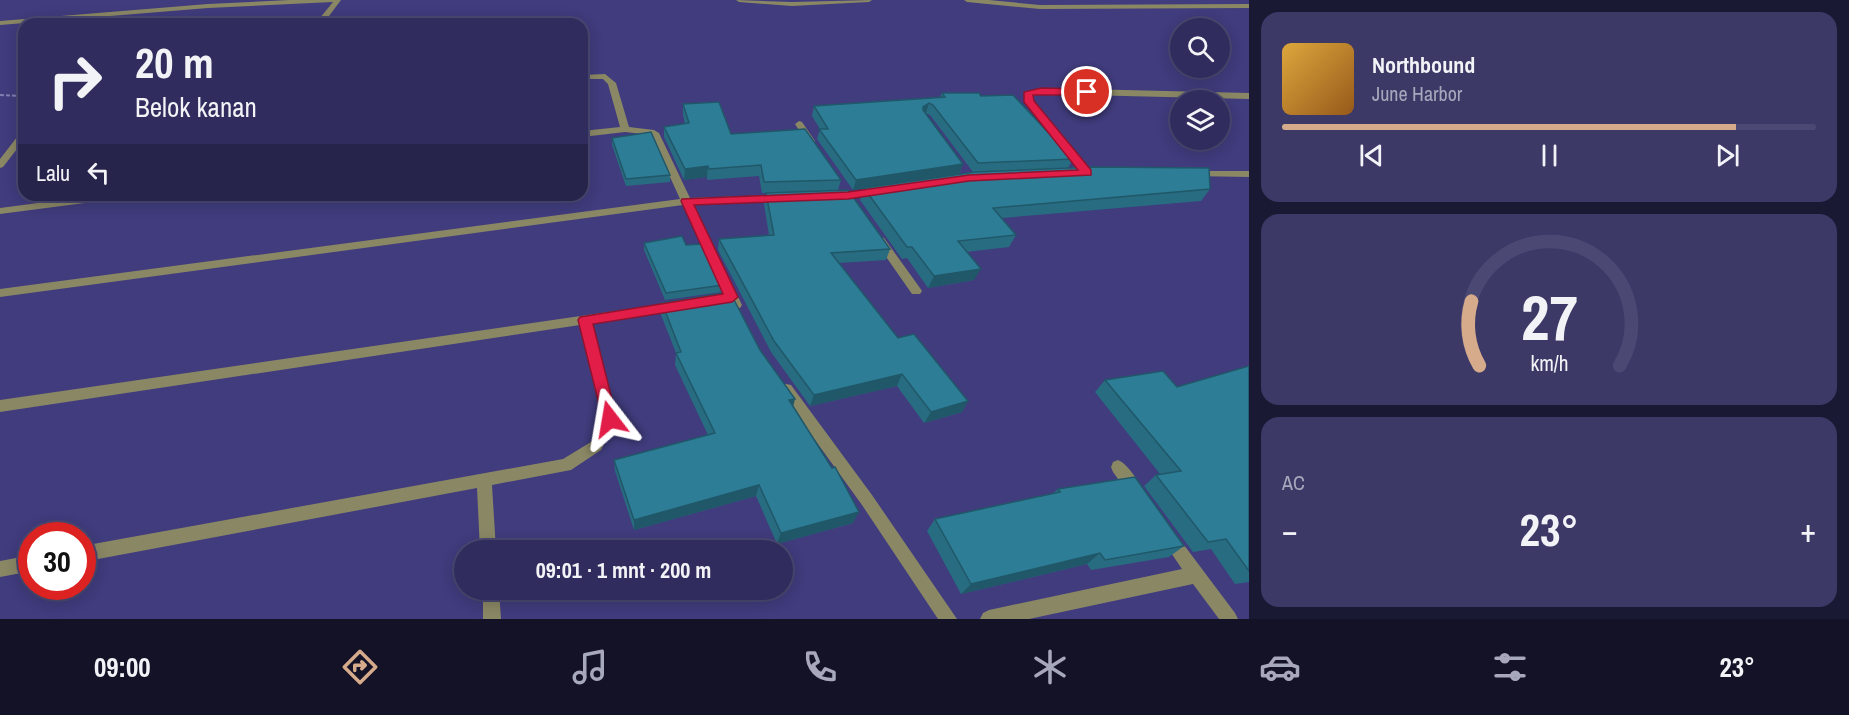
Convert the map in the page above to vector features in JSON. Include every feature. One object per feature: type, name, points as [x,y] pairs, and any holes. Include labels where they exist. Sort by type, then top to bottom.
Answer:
[{"type":"street","points":[[61,18],[208,6],[332,0]]},
{"type":"street","points":[[324,18],[338,0]]},
{"type":"street","points":[[739,0],[792,4],[869,0]]},
{"type":"street","points":[[967,0],[1040,7],[1249,6]]},
{"type":"street","points":[[1032,0],[1040,7]]},
{"type":"street","points":[[0,23],[18,22]]},
{"type":"street","points":[[588,77],[605,76],[612,83],[625,129]]},
{"type":"street","points":[[1075,173],[1092,173],[1029,102],[1027,94],[1041,91],[1249,96]]},
{"type":"street","points":[[799,124],[817,151]]},
{"type":"street","points":[[588,133],[625,129],[654,133],[687,201],[726,298],[742,317]]},
{"type":"street","points":[[0,165],[18,142]]},
{"type":"street","points":[[1179,174],[1249,174]]},
{"type":"street","points":[[825,196],[849,196],[892,189]]},
{"type":"street","points":[[0,293],[687,201],[791,198]]},
{"type":"street","points":[[0,211],[72,201]]},
{"type":"street","points":[[875,234],[916,291]]},
{"type":"street","points":[[0,406],[686,304]]},
{"type":"street","points":[[96,551],[484,482],[566,465],[596,446],[610,419],[585,320]]},
{"type":"street","points":[[776,375],[867,500],[948,619]]},
{"type":"street","points":[[1118,467],[1144,503]]},
{"type":"street","points":[[484,482],[487,540]]},
{"type":"street","points":[[1157,521],[1195,576],[1229,619]]},
{"type":"street","points":[[0,569],[18,566]]},
{"type":"street","points":[[989,619],[1195,576]]},
{"type":"street","points":[[491,600],[492,619]]},
{"type":"path","points":[[0,95],[18,96]]},
{"type":"building","points":[[942,93],[979,93],[981,96],[1013,95],[1073,159],[978,163],[933,105],[929,103],[923,107],[923,110],[963,164],[856,180],[819,129],[828,129],[814,106],[945,97]]},
{"type":"building","points":[[719,102],[731,134],[805,129],[841,180],[764,182],[761,165],[685,169],[664,127],[689,123],[683,104]]},
{"type":"building","points":[[651,132],[670,175],[626,179],[612,138]]},
{"type":"building","points":[[1094,167],[1209,168],[1210,189],[993,208],[1016,235],[958,241],[981,269],[934,276],[912,247],[907,247],[864,188],[975,172]]},
{"type":"building","points":[[848,190],[890,249],[831,253],[898,338],[914,334],[968,401],[931,412],[902,374],[814,395],[774,341],[719,239],[774,235],[766,193]]},
{"type":"building","points":[[682,236],[686,245],[703,244],[723,285],[666,293],[644,243]]},
{"type":"building","points":[[730,292],[760,350],[795,399],[789,400],[832,468],[835,467],[859,512],[781,533],[759,485],[634,520],[614,460],[715,433],[676,353],[681,352],[662,303]]},
{"type":"building","points":[[1249,366],[1249,571],[1226,539],[1208,542],[1156,475],[1181,471],[1105,380],[1163,371],[1177,387]]},
{"type":"building","points":[[1135,477],[1184,546],[1105,560],[1100,553],[971,584],[935,519],[1060,492],[1058,489]]},
{"type":"route","points":[[610,419],[585,320],[732,297],[687,201],[848,196],[969,178],[1087,172],[1029,102],[1027,94],[1041,91],[1087,92]]}]
